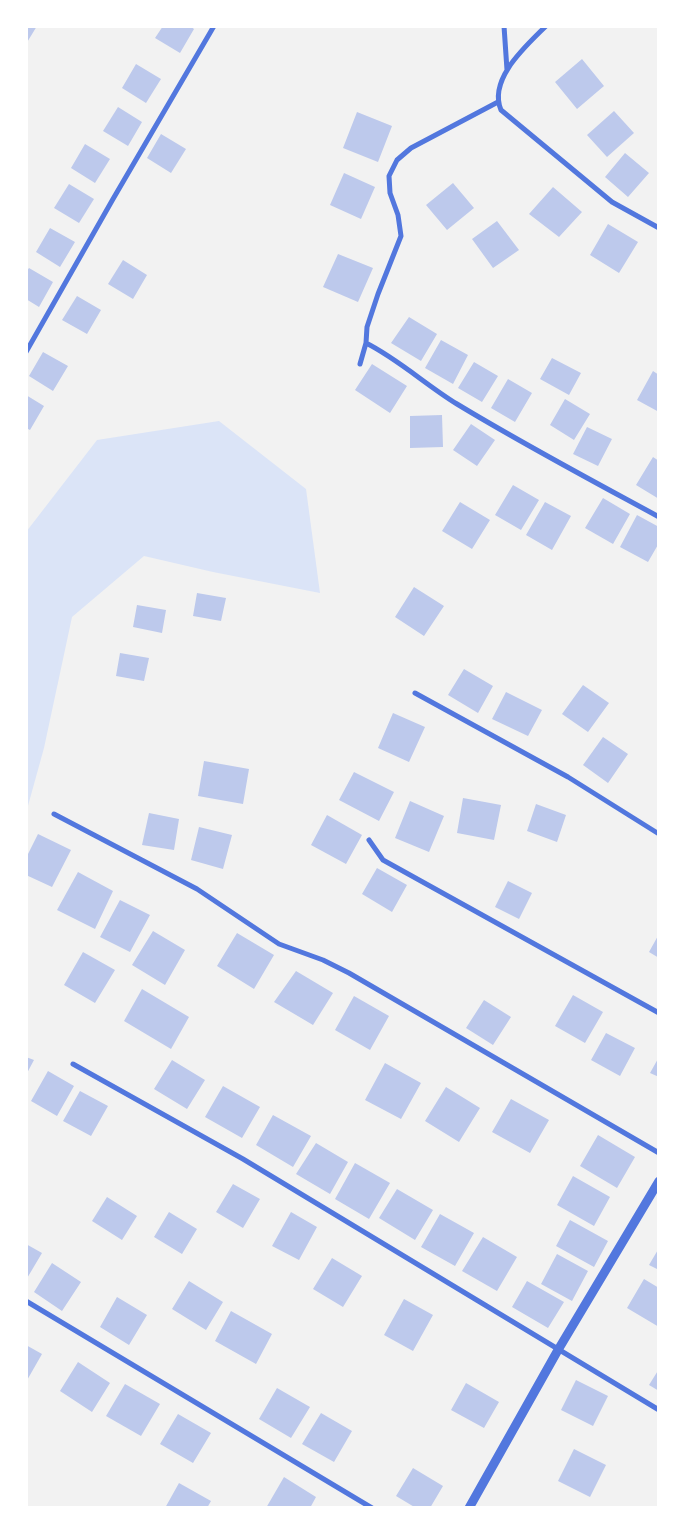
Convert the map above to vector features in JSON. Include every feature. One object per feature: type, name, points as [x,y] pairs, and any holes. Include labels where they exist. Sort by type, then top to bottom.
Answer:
[{"type":"street","points":[[26,352],[214,26]]},
{"type":"street","points":[[504,26],[507,70]]},
{"type":"street","points":[[546,26],[522,50],[502,76],[498,102],[501,110],[612,202],[659,228]]},
{"type":"street","points":[[360,364],[366,343],[367,327],[401,236],[398,215],[390,193],[390,176],[397,160],[410,148],[498,102]]},
{"type":"street","points":[[366,343],[433,389],[509,435],[659,517]]},
{"type":"street","points":[[415,693],[568,777],[659,834]]},
{"type":"street","points":[[54,814],[197,889],[279,944],[323,960],[349,973],[659,1153]]},
{"type":"street","points":[[369,840],[382,860],[659,1013]]},
{"type":"street","points":[[73,1064],[243,1160],[659,1410]]},
{"type":"street","points":[[469,1508],[558,1350],[659,1181]]},
{"type":"street","points":[[26,1301],[372,1508]]},
{"type":"shaded area","points":[[219,421],[306,489],[320,593],[144,556],[72,617],[44,748],[26,813],[26,532],[97,440]]},
{"type":"building","points":[[26,26],[37,26],[26,44]]},
{"type":"building","points":[[163,26],[190,26],[194,29],[180,53],[155,38]]},
{"type":"building","points":[[582,59],[604,86],[577,109],[555,82]]},
{"type":"building","points":[[136,64],[161,79],[146,103],[122,88]]},
{"type":"building","points":[[118,107],[142,122],[128,146],[103,131]]},
{"type":"building","points":[[614,111],[634,133],[607,157],[587,135]]},
{"type":"building","points":[[357,112],[392,126],[378,162],[343,148]]},
{"type":"building","points":[[161,134],[186,149],[171,173],[147,158]]},
{"type":"building","points":[[85,144],[110,159],[95,183],[71,168]]},
{"type":"building","points":[[625,153],[649,173],[628,197],[605,177]]},
{"type":"building","points":[[344,173],[375,187],[361,219],[330,205]]},
{"type":"building","points":[[453,183],[474,208],[447,230],[426,205]]},
{"type":"building","points":[[69,184],[94,199],[79,223],[54,208]]},
{"type":"building","points":[[553,187],[582,212],[559,237],[529,214]]},
{"type":"building","points":[[497,221],[519,250],[493,268],[472,239]]},
{"type":"building","points":[[608,224],[638,242],[619,273],[590,255]]},
{"type":"building","points":[[50,228],[75,242],[60,267],[36,252]]},
{"type":"building","points":[[338,254],[373,268],[358,302],[323,287]]},
{"type":"building","points":[[123,260],[147,275],[133,299],[108,284]]},
{"type":"building","points":[[29,268],[53,282],[39,307],[26,299],[26,272]]},
{"type":"building","points":[[77,296],[101,310],[87,334],[62,320]]},
{"type":"building","points":[[409,317],[437,334],[421,361],[391,343]]},
{"type":"building","points":[[441,340],[468,355],[453,384],[425,368]]},
{"type":"building","points":[[43,352],[68,366],[53,391],[29,376]]},
{"type":"building","points":[[552,358],[581,373],[569,395],[540,379]]},
{"type":"building","points":[[474,362],[498,376],[482,402],[458,388]]},
{"type":"building","points":[[372,364],[407,386],[390,413],[355,390]]},
{"type":"building","points":[[653,371],[659,375],[659,412],[637,400]]},
{"type":"building","points":[[508,379],[532,393],[515,422],[491,408]]},
{"type":"building","points":[[26,395],[44,406],[30,430],[26,428]]},
{"type":"building","points":[[565,399],[590,414],[574,440],[550,425]]},
{"type":"building","points":[[442,415],[443,447],[410,448],[410,416]]},
{"type":"building","points":[[471,424],[495,440],[477,466],[453,450]]},
{"type":"building","points":[[587,427],[612,439],[598,466],[573,454]]},
{"type":"building","points":[[653,457],[659,461],[659,499],[636,485]]},
{"type":"building","points":[[513,485],[539,500],[521,530],[495,515]]},
{"type":"building","points":[[603,498],[630,514],[613,544],[585,528]]},
{"type":"building","points":[[460,502],[490,520],[472,549],[442,531]]},
{"type":"building","points":[[545,502],[571,516],[552,550],[526,535]]},
{"type":"building","points":[[637,515],[659,527],[659,543],[648,562],[620,547]]},
{"type":"building","points":[[414,587],[444,606],[424,636],[395,617]]},
{"type":"building","points":[[197,593],[226,598],[221,621],[193,616]]},
{"type":"building","points":[[137,605],[166,610],[162,633],[133,627]]},
{"type":"building","points":[[120,653],[149,658],[144,681],[116,676]]},
{"type":"building","points":[[464,669],[493,686],[478,713],[448,695]]},
{"type":"building","points":[[583,685],[609,703],[588,732],[562,714]]},
{"type":"building","points":[[506,692],[542,710],[528,736],[492,719]]},
{"type":"building","points":[[393,713],[425,727],[409,762],[378,748]]},
{"type":"building","points":[[603,737],[628,754],[608,783],[583,765]]},
{"type":"building","points":[[204,761],[249,769],[243,804],[198,796]]},
{"type":"building","points":[[354,772],[394,792],[379,821],[339,800]]},
{"type":"building","points":[[463,798],[501,805],[494,840],[457,833]]},
{"type":"building","points":[[410,801],[444,816],[429,852],[395,838]]},
{"type":"building","points":[[536,804],[566,815],[557,842],[527,831]]},
{"type":"building","points":[[149,813],[179,819],[174,850],[142,845]]},
{"type":"building","points":[[327,815],[362,835],[346,864],[311,845]]},
{"type":"building","points":[[199,827],[232,835],[223,869],[191,860]]},
{"type":"building","points":[[38,834],[71,850],[52,887],[26,875],[26,858]]},
{"type":"building","points":[[377,868],[407,885],[392,912],[362,894]]},
{"type":"building","points":[[78,872],[113,891],[95,929],[57,910]]},
{"type":"building","points":[[508,881],[532,893],[519,919],[495,907]]},
{"type":"building","points":[[120,900],[150,915],[130,952],[100,937]]},
{"type":"building","points":[[153,931],[185,950],[165,985],[132,965]]},
{"type":"building","points":[[237,933],[274,955],[254,989],[217,966]]},
{"type":"building","points":[[659,934],[659,958],[649,952]]},
{"type":"building","points":[[83,952],[115,970],[95,1003],[64,985]]},
{"type":"building","points":[[296,971],[333,993],[313,1025],[274,1002]]},
{"type":"building","points":[[142,989],[189,1017],[171,1049],[124,1021]]},
{"type":"building","points":[[573,995],[603,1012],[585,1043],[555,1026]]},
{"type":"building","points":[[354,996],[389,1016],[370,1050],[335,1030]]},
{"type":"building","points":[[484,1000],[511,1017],[493,1045],[466,1028]]},
{"type":"building","points":[[606,1033],[635,1048],[620,1076],[591,1060]]},
{"type":"building","points":[[26,1057],[34,1060],[26,1075]]},
{"type":"building","points":[[659,1057],[659,1077],[650,1073]]},
{"type":"building","points":[[172,1060],[205,1080],[187,1109],[154,1089]]},
{"type":"building","points":[[385,1063],[421,1083],[401,1119],[365,1100]]},
{"type":"building","points":[[48,1071],[74,1086],[57,1116],[31,1101]]},
{"type":"building","points":[[223,1086],[260,1107],[242,1138],[205,1117]]},
{"type":"building","points":[[446,1087],[480,1108],[459,1142],[425,1121]]},
{"type":"building","points":[[80,1091],[108,1106],[91,1136],[63,1121]]},
{"type":"building","points":[[511,1099],[549,1120],[530,1153],[492,1132]]},
{"type":"building","points":[[273,1115],[311,1136],[293,1167],[256,1145]]},
{"type":"building","points":[[598,1135],[635,1157],[617,1188],[580,1166]]},
{"type":"building","points":[[316,1143],[348,1162],[330,1194],[296,1174]]},
{"type":"building","points":[[355,1163],[390,1183],[369,1219],[335,1199]]},
{"type":"building","points":[[573,1176],[610,1197],[594,1226],[557,1205]]},
{"type":"building","points":[[233,1184],[260,1199],[243,1228],[216,1212]]},
{"type":"building","points":[[397,1189],[433,1210],[415,1240],[379,1218]]},
{"type":"building","points":[[107,1197],[137,1216],[122,1240],[92,1221]]},
{"type":"building","points":[[169,1212],[197,1229],[182,1254],[154,1237]]},
{"type":"building","points":[[291,1212],[317,1227],[299,1260],[272,1246]]},
{"type":"building","points":[[440,1214],[474,1233],[455,1266],[421,1247]]},
{"type":"building","points":[[570,1220],[608,1241],[594,1267],[556,1246]]},
{"type":"building","points":[[483,1237],[517,1257],[497,1291],[462,1271]]},
{"type":"building","points":[[26,1244],[42,1253],[26,1280]]},
{"type":"building","points":[[659,1248],[659,1270],[649,1265]]},
{"type":"building","points":[[557,1254],[588,1271],[572,1301],[541,1284]]},
{"type":"building","points":[[332,1258],[362,1276],[343,1307],[313,1289]]},
{"type":"building","points":[[52,1263],[81,1282],[62,1311],[34,1292]]},
{"type":"building","points":[[644,1279],[659,1288],[659,1327],[627,1308]]},
{"type":"building","points":[[189,1281],[223,1302],[206,1330],[172,1309]]},
{"type":"building","points":[[527,1281],[564,1302],[548,1328],[512,1307]]},
{"type":"building","points":[[117,1297],[147,1315],[129,1345],[100,1327]]},
{"type":"building","points":[[404,1299],[433,1315],[413,1351],[384,1335]]},
{"type":"building","points":[[231,1311],[272,1334],[256,1364],[215,1341]]},
{"type":"building","points":[[26,1345],[42,1354],[26,1382]]},
{"type":"building","points":[[78,1362],[110,1383],[92,1412],[60,1391]]},
{"type":"building","points":[[659,1369],[659,1391],[649,1385]]},
{"type":"building","points":[[576,1380],[608,1396],[593,1426],[561,1410]]},
{"type":"building","points":[[466,1383],[499,1402],[484,1428],[451,1410]]},
{"type":"building","points":[[125,1384],[160,1404],[141,1436],[106,1416]]},
{"type":"building","points":[[277,1388],[310,1407],[291,1438],[259,1419]]},
{"type":"building","points":[[321,1413],[352,1431],[334,1462],[302,1444]]},
{"type":"building","points":[[178,1414],[211,1433],[193,1463],[160,1444]]},
{"type":"building","points":[[574,1449],[606,1465],[590,1497],[558,1481]]},
{"type":"building","points":[[413,1468],[443,1486],[430,1508],[416,1508],[396,1496]]},
{"type":"building","points":[[284,1477],[316,1497],[310,1508],[266,1508]]},
{"type":"building","points":[[179,1483],[211,1501],[207,1508],[165,1508]]}]
